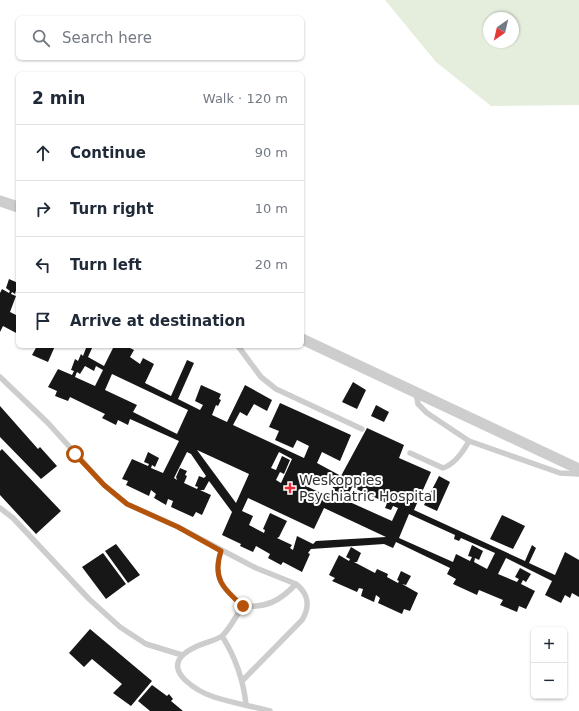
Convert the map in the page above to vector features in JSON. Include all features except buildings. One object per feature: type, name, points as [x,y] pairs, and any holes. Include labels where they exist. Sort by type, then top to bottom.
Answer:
[{"type":"street","points":[[0,201],[16,206]]},
{"type":"street","points":[[304,340],[579,468]]},
{"type":"lane","points":[[240,348],[261,376],[276,389],[362,429]]},
{"type":"lane","points":[[0,377],[48,423],[114,494],[127,504],[178,527],[221,551],[256,568],[296,584],[306,594],[308,603],[306,614],[242,681]]},
{"type":"lane","points":[[416,393],[418,404],[442,424],[469,441],[560,472],[579,474]]},
{"type":"lane","points":[[410,453],[443,468],[450,466],[469,441]]},
{"type":"lane","points":[[0,508],[13,518],[88,599],[120,627],[146,644],[182,655]]},
{"type":"lane","points":[[221,551],[217,563],[218,576],[224,588],[243,606],[254,607],[270,604],[283,597],[296,584]]},
{"type":"lane","points":[[243,606],[222,636],[198,644],[182,655],[177,666],[177,670],[189,683],[213,697],[270,711]]},
{"type":"lane","points":[[222,636],[232,652],[240,670],[246,704]]},
{"type":"green space","points":[[385,0],[579,0],[579,105],[491,106],[436,62]]},
{"type":"place","name":"Weskoppies Psychiatric Hospital","points":[[290,488]]},
{"type":"route","points":[[75,454],[104,485],[127,504],[178,527],[221,551],[217,563],[218,576],[224,588],[243,606]]}]
